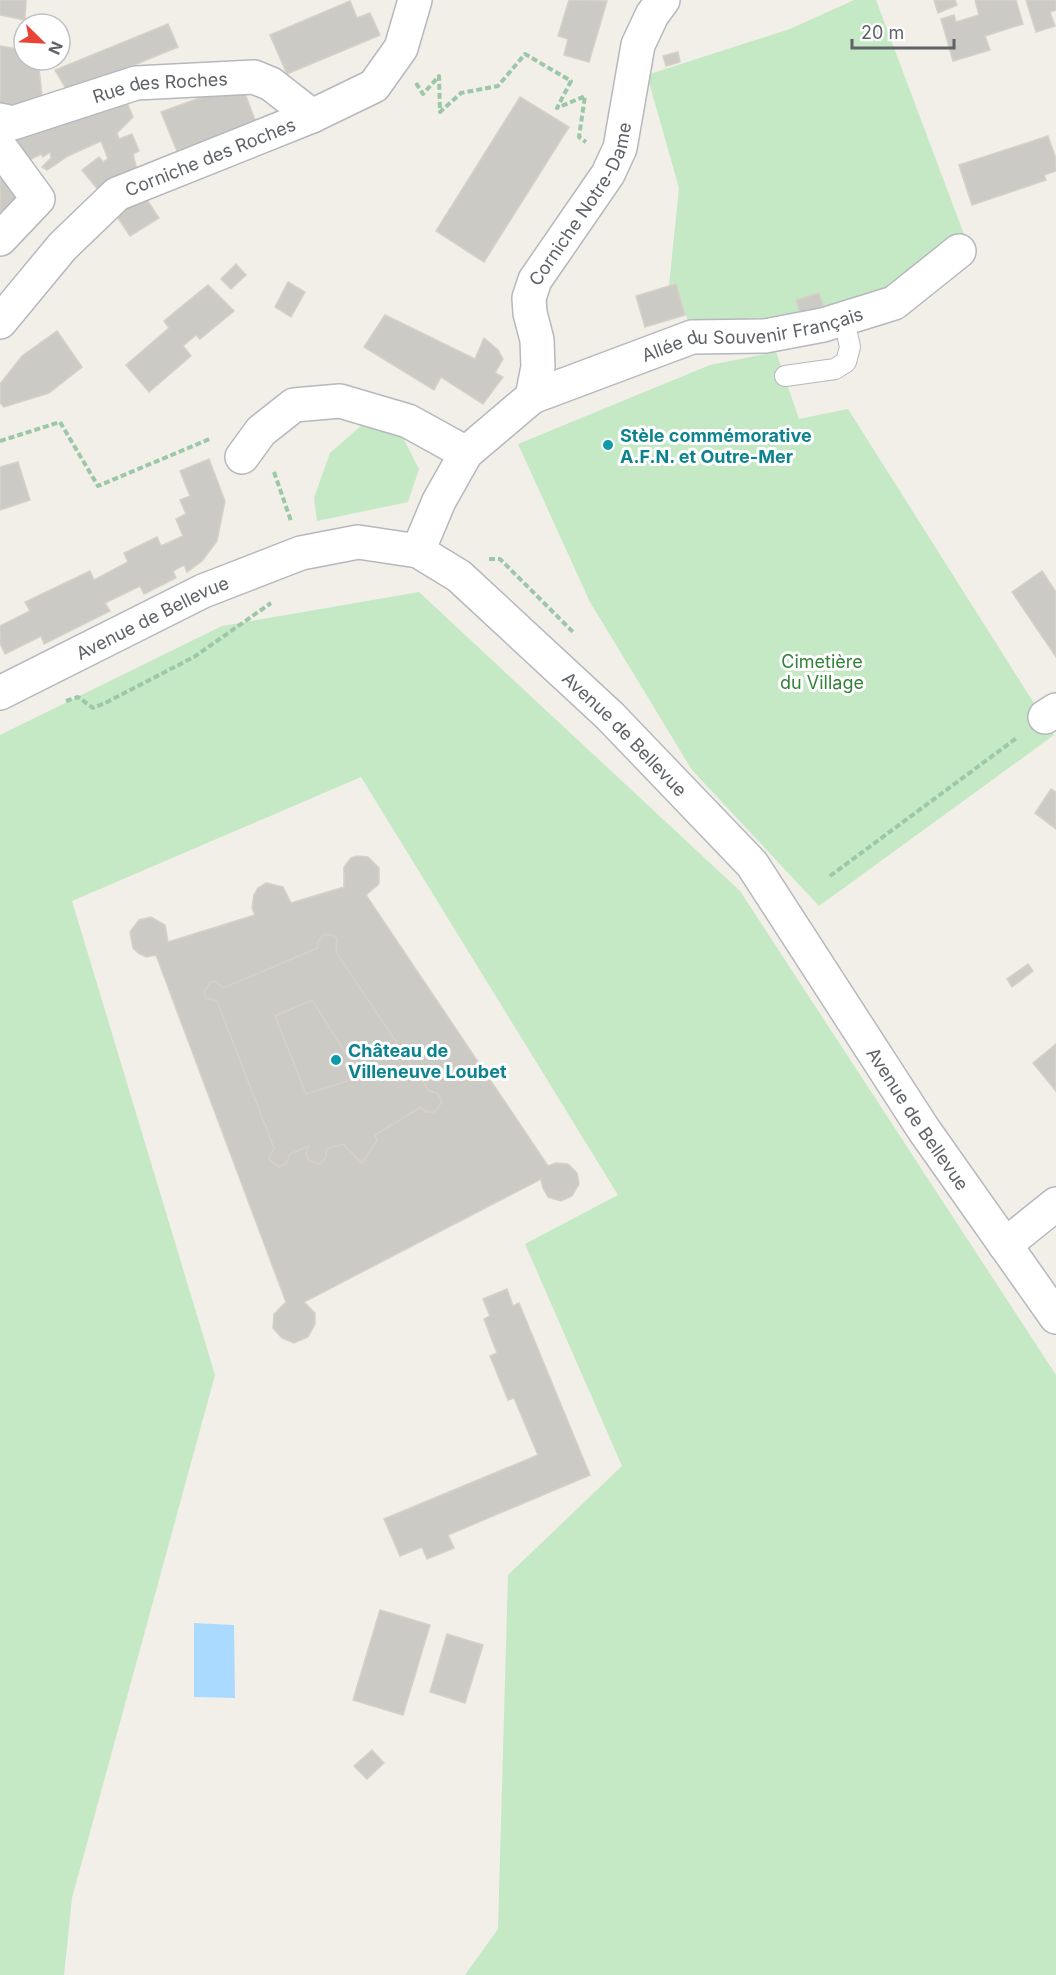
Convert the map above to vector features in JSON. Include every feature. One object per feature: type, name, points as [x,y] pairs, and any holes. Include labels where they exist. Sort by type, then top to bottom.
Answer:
[{"type":"street","name":"Corniche des Roches","points":[[3,310],[117,194],[312,117],[374,86],[401,48],[415,0]]},
{"type":"street","name":"Corniche Notre-Dame","points":[[532,396],[537,358],[529,297],[535,280],[608,174],[620,148],[638,45],[652,15],[663,0]]},
{"type":"street","name":"Rue des Roches","points":[[3,130],[136,83],[254,77],[271,84],[312,117]]},
{"type":"street","points":[[0,239],[39,199],[3,130]]},
{"type":"street","name":"Allée du Souvenir Français","points":[[532,396],[692,337],[765,336],[844,319],[894,303],[958,252]]},
{"type":"street","points":[[418,551],[439,501],[466,453],[532,396]]},
{"type":"street","points":[[242,458],[261,430],[294,405],[340,401],[408,421],[466,453]]},
{"type":"street","name":"Avenue de Bellevue","points":[[0,693],[203,591],[301,553],[358,542],[418,551],[459,576],[602,708],[752,864],[924,1130],[1056,1317]]},
{"type":"street","points":[[1005,1245],[1056,1204]]},
{"type":"lane","points":[[785,376],[835,369],[846,362],[850,347],[844,319]]},
{"type":"path","points":[[387,68],[412,78],[423,94],[439,76],[440,112],[461,93],[498,86],[525,54],[571,81],[557,108],[585,96],[579,137],[590,145],[606,130],[623,125]]},
{"type":"path","points":[[0,441],[60,422],[98,486],[230,430],[242,458]]},
{"type":"path","points":[[261,430],[301,553]]},
{"type":"path","points":[[93,708],[194,657],[281,596]]},
{"type":"path","points":[[830,876],[1050,714]]},
{"type":"green space","points":[[854,0],[876,0],[965,237],[902,290],[762,330],[688,321],[676,285],[669,286],[679,188],[647,75],[790,29]]},
{"type":"green space","name":"Cimetière du Village","points":[[776,352],[799,419],[848,409],[1054,735],[819,906],[692,770],[590,602],[518,444],[710,365]]},
{"type":"green space","points":[[385,424],[401,434],[419,469],[408,502],[317,521],[314,498],[330,453],[362,425]]},
{"type":"green space","points":[[419,592],[740,891],[1056,1375],[1056,1975],[465,1975],[498,1929],[508,1575],[622,1466],[525,1244],[618,1195],[361,777],[72,901],[215,1375],[72,1898],[64,1975],[0,1975],[0,735],[222,626]]},
{"type":"water","points":[[194,1623],[234,1625],[235,1698],[194,1697]]},
{"type":"building","points":[[0,0],[26,0],[25,12],[12,12],[12,17],[0,15]]},
{"type":"building","points":[[569,0],[607,1],[589,62],[564,55],[568,39],[558,36]]},
{"type":"building","points":[[934,0],[955,0],[957,5],[938,13]]},
{"type":"building","points":[[975,0],[1016,0],[1023,24],[985,36],[990,50],[953,61],[941,19],[954,15],[956,22],[979,15]]},
{"type":"building","points":[[1026,0],[1056,0],[1056,10],[1050,12],[1055,26],[1036,32]]},
{"type":"building","points":[[350,1],[357,18],[370,13],[380,35],[287,74],[270,35]]},
{"type":"building","points":[[168,24],[178,47],[68,92],[56,72],[72,72],[72,63]]},
{"type":"building","points":[[0,46],[12,48],[12,72],[39,72],[43,104],[0,110]]},
{"type":"building","points":[[678,52],[680,62],[666,66],[663,56]]},
{"type":"building","points":[[241,83],[255,120],[177,151],[161,112]]},
{"type":"building","points":[[122,91],[133,117],[117,133],[119,139],[132,134],[139,151],[133,154],[137,170],[100,192],[82,170],[99,157],[103,162],[108,159],[101,141],[68,156],[47,170],[42,167],[51,158],[50,152],[43,157],[41,154],[20,165],[5,145],[39,125]]},
{"type":"building","points":[[520,97],[569,127],[484,262],[436,231]]},
{"type":"building","points":[[1048,136],[1056,159],[1056,171],[1044,175],[1046,180],[972,205],[959,165]]},
{"type":"building","points":[[0,176],[8,187],[18,178],[34,199],[0,227]]},
{"type":"building","points":[[145,197],[159,218],[130,236],[116,215]]},
{"type":"building","points":[[236,264],[246,275],[231,289],[221,279]]},
{"type":"building","points":[[288,282],[305,292],[291,317],[275,307]]},
{"type":"building","points":[[676,284],[685,315],[645,327],[636,296]]},
{"type":"building","points":[[208,285],[234,311],[200,339],[196,335],[183,346],[191,356],[149,392],[126,365],[169,328],[164,321]]},
{"type":"building","points":[[819,293],[825,311],[802,319],[796,300]]},
{"type":"building","points":[[385,315],[475,359],[484,338],[498,350],[503,359],[495,373],[503,377],[483,404],[441,377],[434,390],[364,347]]},
{"type":"building","points":[[57,331],[82,367],[49,393],[4,407],[0,403],[0,384],[22,356]]},
{"type":"building","points":[[209,459],[225,501],[217,541],[202,561],[187,572],[184,565],[173,571],[176,578],[144,594],[140,586],[105,603],[110,611],[44,644],[41,636],[5,654],[0,643],[0,626],[30,611],[25,602],[90,571],[94,580],[128,562],[124,553],[157,537],[161,546],[183,536],[176,519],[186,514],[180,500],[190,496],[180,471]]},
{"type":"building","points":[[18,462],[30,500],[0,510],[0,467]]},
{"type":"building","points":[[1042,571],[1056,592],[1056,657],[1012,592]]},
{"type":"building","points":[[1051,789],[1056,792],[1056,829],[1035,813]]},
{"type":"building","name":"Château de Villeneuve Loubet","points":[[368,857],[379,868],[379,884],[366,895],[548,1166],[556,1163],[568,1164],[577,1173],[579,1184],[572,1196],[561,1201],[548,1197],[541,1179],[304,1302],[315,1313],[315,1324],[308,1337],[294,1343],[282,1338],[273,1328],[274,1314],[286,1302],[156,955],[146,957],[138,953],[133,948],[130,932],[139,920],[151,917],[165,925],[168,942],[255,915],[252,908],[254,895],[258,888],[266,883],[283,887],[291,903],[344,887],[344,867],[351,858]]},
{"type":"building","points":[[325,934],[337,939],[336,952],[429,1091],[437,1093],[442,1102],[435,1112],[426,1112],[421,1107],[375,1135],[377,1141],[362,1163],[343,1144],[326,1149],[326,1157],[320,1164],[309,1161],[306,1153],[309,1146],[290,1154],[287,1163],[279,1167],[269,1159],[274,1148],[217,1001],[206,998],[204,991],[211,982],[215,981],[223,988],[318,948],[318,941]],"holes":[[[312,1000],[361,1077],[306,1094],[275,1016]]]},
{"type":"building","points":[[1028,964],[1033,971],[1012,987],[1007,979]]},
{"type":"building","points":[[1056,1044],[1056,1091],[1033,1063]]},
{"type":"building","points":[[507,1289],[513,1306],[519,1303],[590,1475],[448,1535],[454,1548],[427,1559],[422,1547],[400,1556],[384,1519],[538,1455],[514,1398],[508,1400],[490,1356],[497,1353],[484,1319],[490,1316],[483,1299]]},
{"type":"building","points":[[380,1610],[430,1625],[403,1715],[353,1700]]},
{"type":"building","points":[[447,1634],[483,1645],[465,1703],[430,1692]]},
{"type":"building","points":[[372,1750],[384,1763],[367,1779],[354,1766]]},
{"type":"place","name":"Stèle commémorative A.F.N. et Outre-Mer","points":[[608,445]]},
{"type":"place","name":"Château de Villeneuve Loubet","points":[[336,1060]]}]
